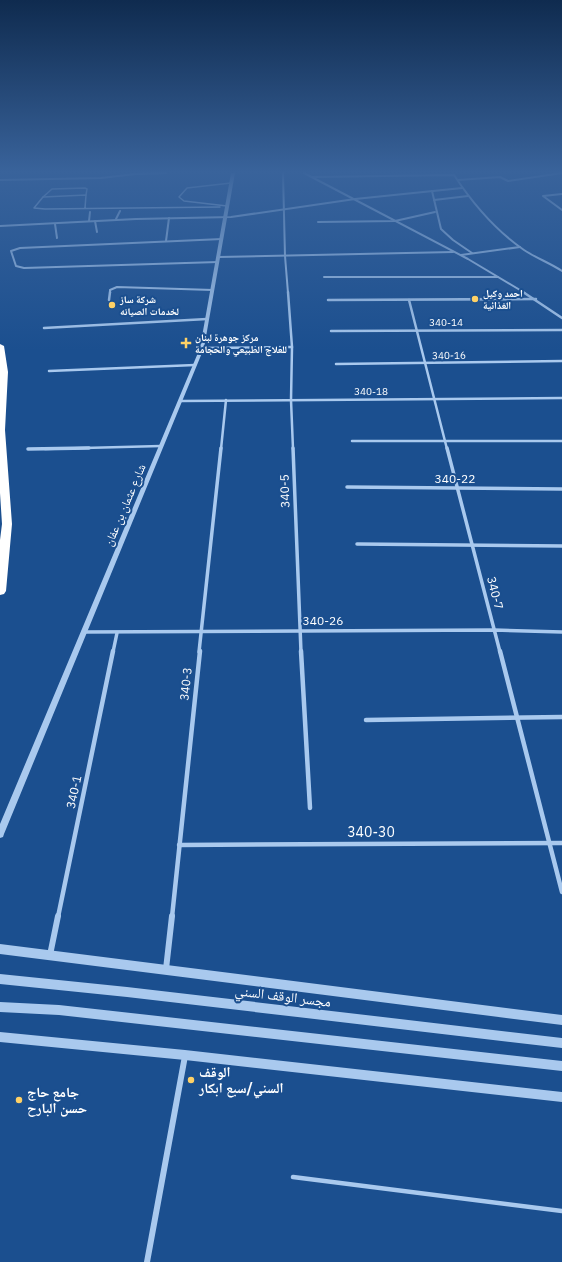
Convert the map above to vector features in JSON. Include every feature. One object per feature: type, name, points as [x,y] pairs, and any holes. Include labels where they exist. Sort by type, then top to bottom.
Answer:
[{"type":"highway","points":[[0,346],[4,372],[0,434],[7,524],[0,591]]},
{"type":"street","points":[[57,232],[58,238]]},
{"type":"street","points":[[166,241],[167,232]]},
{"type":"street","name":"شارع عثمان بن عفان","points":[[0,834],[202,348],[214,290],[223,232]]},
{"type":"street","name":"340-5","points":[[284,232],[292,347],[291,400],[300,632],[310,808]]},
{"type":"street","points":[[415,232],[460,255],[536,299],[562,318]]},
{"type":"street","points":[[444,232],[472,253]]},
{"type":"street","points":[[502,232],[520,247],[562,271]]},
{"type":"street","points":[[222,239],[20,248],[11,251],[16,266],[24,268],[285,256],[453,252]]},
{"type":"street","points":[[460,255],[520,247]]},
{"type":"street","points":[[324,277],[498,277]]},
{"type":"street","points":[[109,300],[110,290],[117,286],[214,290]]},
{"type":"street","points":[[328,300],[536,299]]},
{"type":"street","name":"340-7","points":[[409,300],[562,892]]},
{"type":"street","points":[[44,328],[207,319]]},
{"type":"street","name":"340-14","points":[[331,331],[562,330]]},
{"type":"street","points":[[202,348],[292,347]]},
{"type":"street","name":"340-16","points":[[336,364],[562,361]]},
{"type":"street","points":[[49,371],[195,365]]},
{"type":"street","name":"340-18","points":[[180,401],[562,398]]},
{"type":"street","name":"340-3","points":[[166,970],[226,400]]},
{"type":"street","points":[[352,441],[562,440]]},
{"type":"street","points":[[28,449],[161,446]]},
{"type":"street","name":"340-22","points":[[347,487],[562,488]]},
{"type":"street","points":[[357,544],[562,546]]},
{"type":"street","name":"340-26","points":[[83,632],[494,630],[562,632]]},
{"type":"street","name":"340-1","points":[[50,955],[117,633]]},
{"type":"street","points":[[366,720],[562,717]]},
{"type":"street","name":"340-30","points":[[179,845],[562,843]]},
{"type":"street","points":[[0,949],[562,1020]]},
{"type":"street","name":"مجسر الوقف السني","points":[[0,980],[111,990],[562,1043]]},
{"type":"street","points":[[0,1007],[67,1010],[562,1066]]},
{"type":"street","points":[[0,1037],[185,1055],[562,1097]]},
{"type":"street","points":[[147,1262],[185,1055]]},
{"type":"lane","points":[[293,1177],[562,1212]]},
{"type":"place","name":"احمد وكيل الغذائية","points":[[475,299]]},
{"type":"place","name":"شركة ساز لخدمات الصيانه","points":[[112,305]]},
{"type":"place","name":"مركز جوهرة لبنان للعلاج الطبيعي والحجامة","points":[[186,343]]},
{"type":"place","name":"الوقف السني/سبع ابكار","points":[[191,1080]]},
{"type":"place","name":"جامع حاج حسن البارح","points":[[19,1100]]}]
